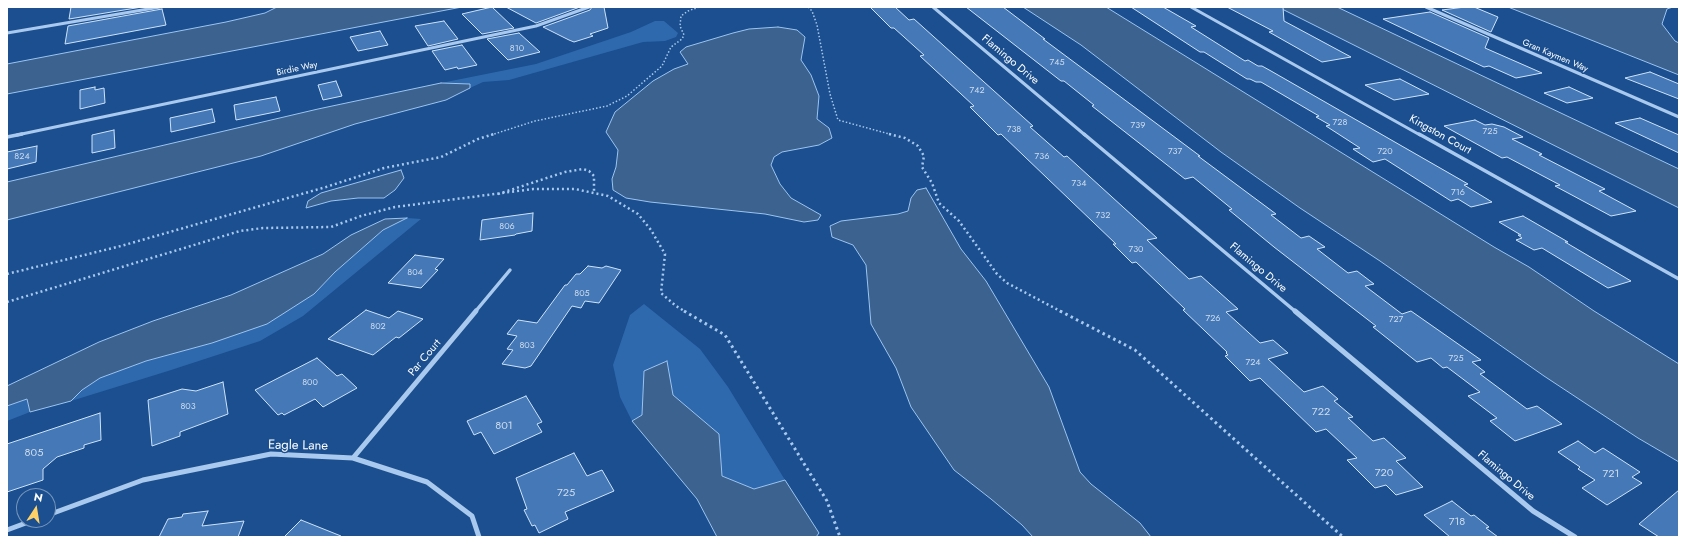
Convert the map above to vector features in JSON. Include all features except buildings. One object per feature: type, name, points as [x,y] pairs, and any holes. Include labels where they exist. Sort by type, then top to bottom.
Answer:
[{"type":"street","points":[[7,33],[160,7]]},
{"type":"street","name":"Birdie Way","points":[[7,137],[536,26],[589,7]]},
{"type":"street","name":"Flamingo Drive","points":[[933,7],[1533,511],[1575,537]]},
{"type":"street","name":"Kingston Court","points":[[1191,7],[1679,279]]},
{"type":"street","name":"Gran Kaymen Way","points":[[1426,7],[1679,117]]},
{"type":"street","name":"Par Court","points":[[353,458],[510,270]]},
{"type":"street","name":"Eagle Lane","points":[[56,512],[143,480],[271,454],[353,458],[427,482],[472,516],[479,537]]},
{"type":"path","points":[[7,274],[121,246],[326,187],[384,168],[441,157],[478,139],[535,121],[607,106],[626,96],[662,66],[671,47],[682,39],[684,35],[680,26],[681,16],[688,11],[699,7]]},
{"type":"path","points":[[808,7],[812,11],[816,25],[830,94],[838,120],[905,138],[918,146],[924,156],[922,167],[932,183],[939,203],[959,221],[997,274],[1007,283],[1135,350],[1343,537]]},
{"type":"path","points":[[496,195],[565,172],[579,169],[589,171],[594,176],[594,192]]},
{"type":"path","points":[[7,302],[240,231],[263,228],[331,227],[361,216],[394,207],[533,189],[558,188],[594,192],[608,196],[638,214],[651,230],[665,254],[661,293],[676,306],[725,335],[827,501],[840,537]]},
{"type":"shaded area","points":[[277,7],[462,7],[7,94],[7,64],[226,22],[265,13]]},
{"type":"shaded area","points":[[1023,7],[1106,7],[1494,247],[1529,267],[1594,311],[1679,364],[1679,462],[1638,438],[1544,376],[1380,261],[1300,208],[1221,152],[1081,45]]},
{"type":"shaded area","points":[[1278,7],[1337,7],[1679,169],[1679,208]]},
{"type":"shaded area","points":[[1508,7],[1673,7],[1667,9],[1662,24],[1675,41],[1679,43],[1679,75]]},
{"type":"shaded area","points":[[655,21],[664,21],[678,33],[676,37],[665,41],[643,42],[509,80],[483,82],[470,88],[470,84],[441,83],[536,64],[631,32]]},
{"type":"shaded area","points":[[778,27],[797,30],[805,37],[801,60],[811,75],[819,96],[817,119],[829,128],[832,138],[819,145],[782,152],[774,157],[771,165],[780,184],[791,198],[821,215],[818,220],[804,222],[765,214],[650,202],[626,198],[613,190],[612,179],[616,167],[618,150],[606,132],[615,112],[653,81],[674,69],[688,64],[680,52],[686,47],[749,29]]},
{"type":"shaded area","points":[[441,83],[470,84],[470,88],[446,100],[355,124],[261,156],[7,220],[7,182],[318,109]]},
{"type":"shaded area","points":[[401,170],[404,178],[395,190],[384,198],[358,198],[331,201],[306,208],[308,201],[321,193]]},
{"type":"shaded area","points":[[926,188],[961,249],[986,281],[1049,387],[1080,472],[1091,484],[1140,523],[1151,537],[1033,537],[1022,525],[954,470],[911,407],[896,368],[871,324],[866,265],[853,245],[832,237],[830,226],[841,221],[898,214],[908,211],[911,198],[917,190]]},
{"type":"shaded area","points":[[407,218],[421,219],[303,316],[260,341],[71,401],[82,390],[100,378],[146,361],[212,343],[314,294],[335,272],[383,230]]},
{"type":"shaded area","points":[[407,218],[383,230],[335,272],[314,294],[267,324],[212,343],[146,361],[100,378],[82,390],[71,401],[30,412],[27,399],[7,406],[7,386],[99,342],[153,321],[231,295],[323,254],[351,235],[385,219]]},
{"type":"shaded area","points":[[644,304],[700,349],[728,387],[785,480],[754,489],[721,476],[719,434],[644,372],[642,416],[632,421],[620,397],[613,365],[630,315]]},
{"type":"shaded area","points":[[667,361],[673,395],[719,434],[722,476],[754,489],[785,480],[819,533],[816,537],[717,537],[697,499],[632,421],[642,415],[644,371]]},
{"type":"shaded area","points":[[27,399],[30,412],[7,421],[7,406]]}]
